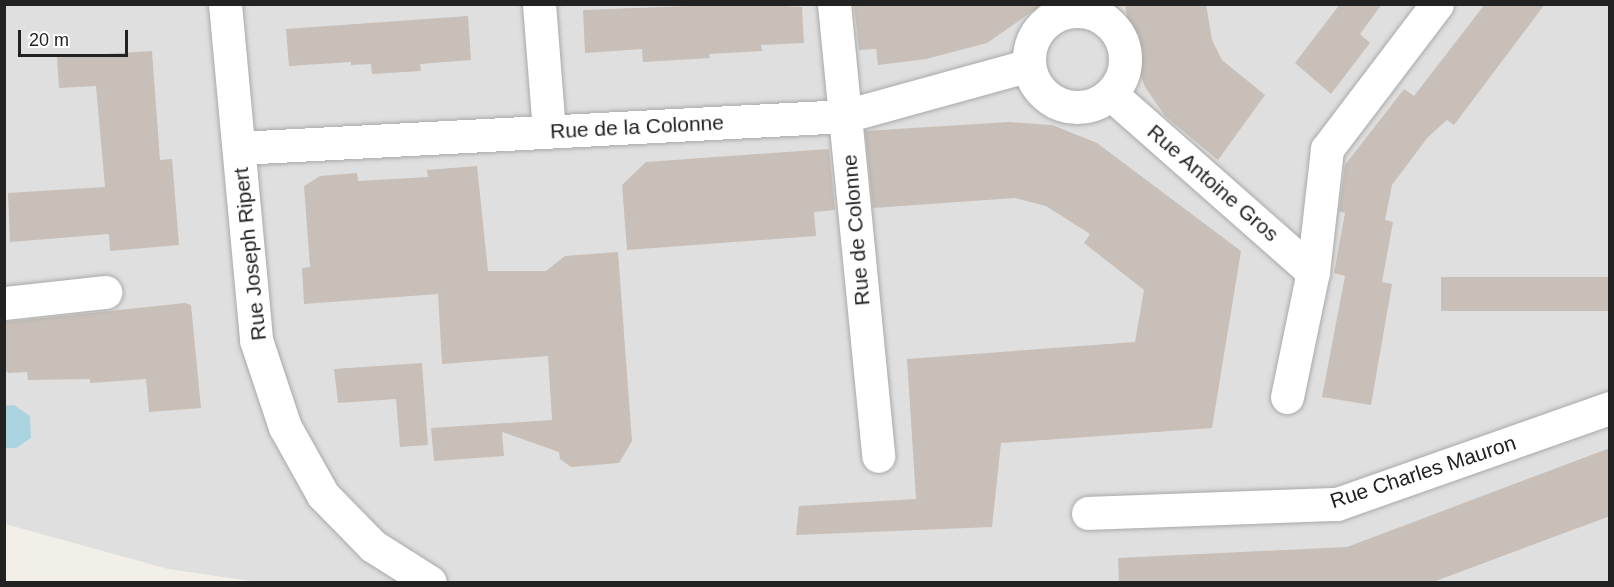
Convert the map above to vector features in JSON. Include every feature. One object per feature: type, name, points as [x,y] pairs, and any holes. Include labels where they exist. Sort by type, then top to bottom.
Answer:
[{"type":"street","name":"Rue Joseph Ripert","points":[[225,4],[256,340],[285,427],[323,495],[373,546],[430,582]]},
{"type":"street","points":[[538,4],[549,131]]},
{"type":"street","name":"Rue de Colonne","points":[[834,4],[878,456]]},
{"type":"street","points":[[1287,398],[1313,272],[1327,149],[1437,4]]},
{"type":"street","points":[[1085,7],[1116,28],[1127,62],[1112,94],[1080,109],[1045,98],[1028,66],[1029,43],[1042,24],[1062,12],[1085,7]]},
{"type":"street","name":"Rue de la Colonne","points":[[239,148],[845,116],[1028,66]]},
{"type":"street","name":"Rue Antoine Gros","points":[[1112,94],[1313,272]]},
{"type":"street","points":[[4,303],[105,292]]},
{"type":"street","name":"Rue Charles Mauron","points":[[1088,513],[1338,504],[1610,408]]},
{"type":"shaded area","points":[[4,5],[1609,5],[1609,582],[257,582],[168,569],[5,524]]},
{"type":"water","points":[[14,405],[30,416],[31,438],[16,448],[6,448],[5,406]]},
{"type":"building","points":[[741,4],[802,7],[804,43],[761,45],[762,51],[709,54],[710,58],[643,62],[642,49],[585,53],[583,10]]},
{"type":"building","points":[[854,4],[1043,4],[987,43],[926,59],[878,65],[876,49],[859,50]]},
{"type":"building","points":[[1125,4],[1206,4],[1212,40],[1222,60],[1265,95],[1218,160],[1165,116],[1145,87],[1134,57]]},
{"type":"building","points":[[1340,4],[1382,4],[1360,34],[1370,43],[1331,94],[1295,63]]},
{"type":"building","points":[[1485,4],[1545,4],[1454,125],[1447,120],[1428,137],[1392,185],[1385,220],[1393,222],[1382,282],[1392,284],[1371,405],[1322,397],[1345,276],[1334,273],[1345,213],[1339,211],[1345,165],[1404,89],[1414,96]]},
{"type":"building","points":[[468,16],[471,60],[420,64],[421,71],[372,74],[371,64],[351,65],[351,62],[289,66],[286,29]]},
{"type":"building","points":[[152,51],[160,160],[172,159],[179,245],[110,251],[109,234],[10,242],[8,193],[105,187],[96,86],[59,88],[57,57]]},
{"type":"building","points":[[1009,122],[1052,125],[1097,143],[1241,251],[1212,428],[1001,443],[992,527],[796,535],[799,506],[916,499],[907,359],[1135,342],[1144,290],[1084,243],[1090,234],[1046,206],[1015,198],[873,208],[865,131]]},
{"type":"building","points":[[829,149],[835,210],[814,212],[816,236],[627,250],[622,185],[646,162]]},
{"type":"building","points":[[477,166],[488,271],[546,271],[565,256],[618,252],[632,441],[619,463],[571,467],[560,459],[559,452],[502,432],[504,456],[434,461],[431,428],[552,420],[548,356],[442,364],[438,294],[304,304],[302,268],[310,267],[304,186],[320,176],[357,173],[358,181],[428,177],[427,170]]},
{"type":"building","points":[[1441,277],[1610,277],[1610,311],[1441,311]]},
{"type":"building","points":[[185,303],[191,305],[201,408],[149,412],[146,379],[90,383],[90,379],[28,380],[27,372],[8,373],[5,369],[5,322]]},
{"type":"building","points":[[422,363],[428,445],[400,447],[396,399],[338,403],[334,369]]},
{"type":"building","points":[[1610,448],[1610,516],[1433,582],[1119,582],[1118,558],[1347,547]]}]
